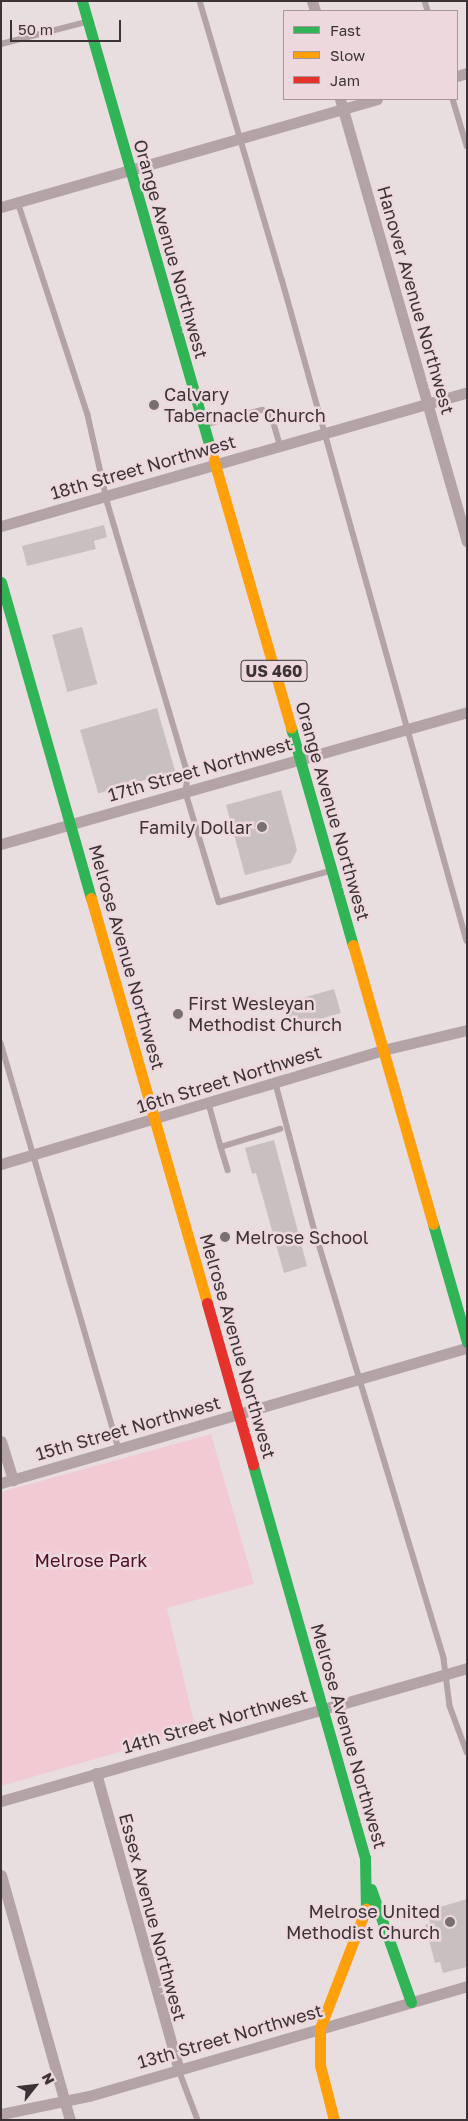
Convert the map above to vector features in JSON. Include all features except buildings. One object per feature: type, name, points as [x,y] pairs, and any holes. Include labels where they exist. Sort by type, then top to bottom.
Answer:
[{"type":"street","name":"Orange Avenue Northwest","points":[[82,1],[467,1342]]},
{"type":"street","points":[[1,207],[239,139],[341,104],[369,100]]},
{"type":"street","name":"Hanover Avenue Northwest","points":[[341,104],[467,541]]},
{"type":"street","name":"18th Street Northwest","points":[[1,526],[467,392]]},
{"type":"street","name":"Melrose Avenue Northwest","points":[[1,582],[323,1708],[368,1882],[365,1915],[320,2028],[320,2065],[334,2120]]},
{"type":"street","name":"17th Street Northwest","points":[[1,844],[467,712]]},
{"type":"street","name":"16th Street Northwest","points":[[1,1164],[209,1104],[383,1050],[467,1030]]},
{"type":"street","name":"15th Street Northwest","points":[[1,1483],[360,1381],[467,1348]]},
{"type":"street","points":[[1,1441],[13,1480]]},
{"type":"street","name":"14th Street Northwest","points":[[1,1801],[467,1668]]},
{"type":"street","name":"Essex Avenue Northwest","points":[[96,1773],[179,2070]]},
{"type":"street","points":[[1,1875],[70,2120]]},
{"type":"street","points":[[368,1882],[411,2002]]},
{"type":"street","name":"13th Street Northwest","points":[[1,2114],[65,2101],[179,2070],[467,1986]]},
{"type":"lane","points":[[200,1],[239,139],[284,286],[322,433],[467,941]]},
{"type":"lane","points":[[2,43],[88,22]]},
{"type":"lane","points":[[453,100],[467,146]]},
{"type":"lane","points":[[18,202],[88,415],[106,496],[188,774],[186,793],[219,902],[332,871]]},
{"type":"lane","points":[[205,425],[262,410],[271,414],[280,445]]},
{"type":"lane","points":[[1,1043],[119,1448]]},
{"type":"lane","points":[[276,1084],[360,1381],[447,1674],[450,1706],[467,1752]]},
{"type":"lane","points":[[209,1104],[228,1170]]},
{"type":"lane","points":[[221,1147],[280,1129]]},
{"type":"lane","points":[[179,2070],[198,2120]]},
{"type":"green space","name":"Melrose Park","points":[[211,1434],[254,1584],[167,1608],[196,1730],[1,1786],[1,1492]]},
{"type":"traffic: fast","points":[[82,1],[210,447]]},
{"type":"traffic: fast","points":[[1,582],[91,898]]},
{"type":"traffic: fast","points":[[291,728],[353,945]]},
{"type":"traffic: fast","points":[[433,1224],[467,1342]]},
{"type":"traffic: fast","points":[[253,1465],[365,1858],[366,1909]]},
{"type":"traffic: fast","points":[[371,1889],[411,2002]]},
{"type":"traffic: slow","points":[[210,447],[291,728]]},
{"type":"traffic: slow","points":[[91,898],[207,1303]]},
{"type":"traffic: slow","points":[[353,945],[433,1224]]},
{"type":"traffic: slow","points":[[334,2120],[320,2065],[320,2028],[366,1909]]},
{"type":"traffic: jam","points":[[207,1303],[253,1465]]},
{"type":"place","name":"Calvary Tabernacle Church","points":[[154,405]]},
{"type":"place","name":"Family Dollar","points":[[262,827]]},
{"type":"place","name":"First Wesleyan Methodist Church","points":[[178,1014]]},
{"type":"place","name":"Melrose School","points":[[225,1237]]},
{"type":"place","name":"Melrose United Methodist Church","points":[[450,1922]]}]
